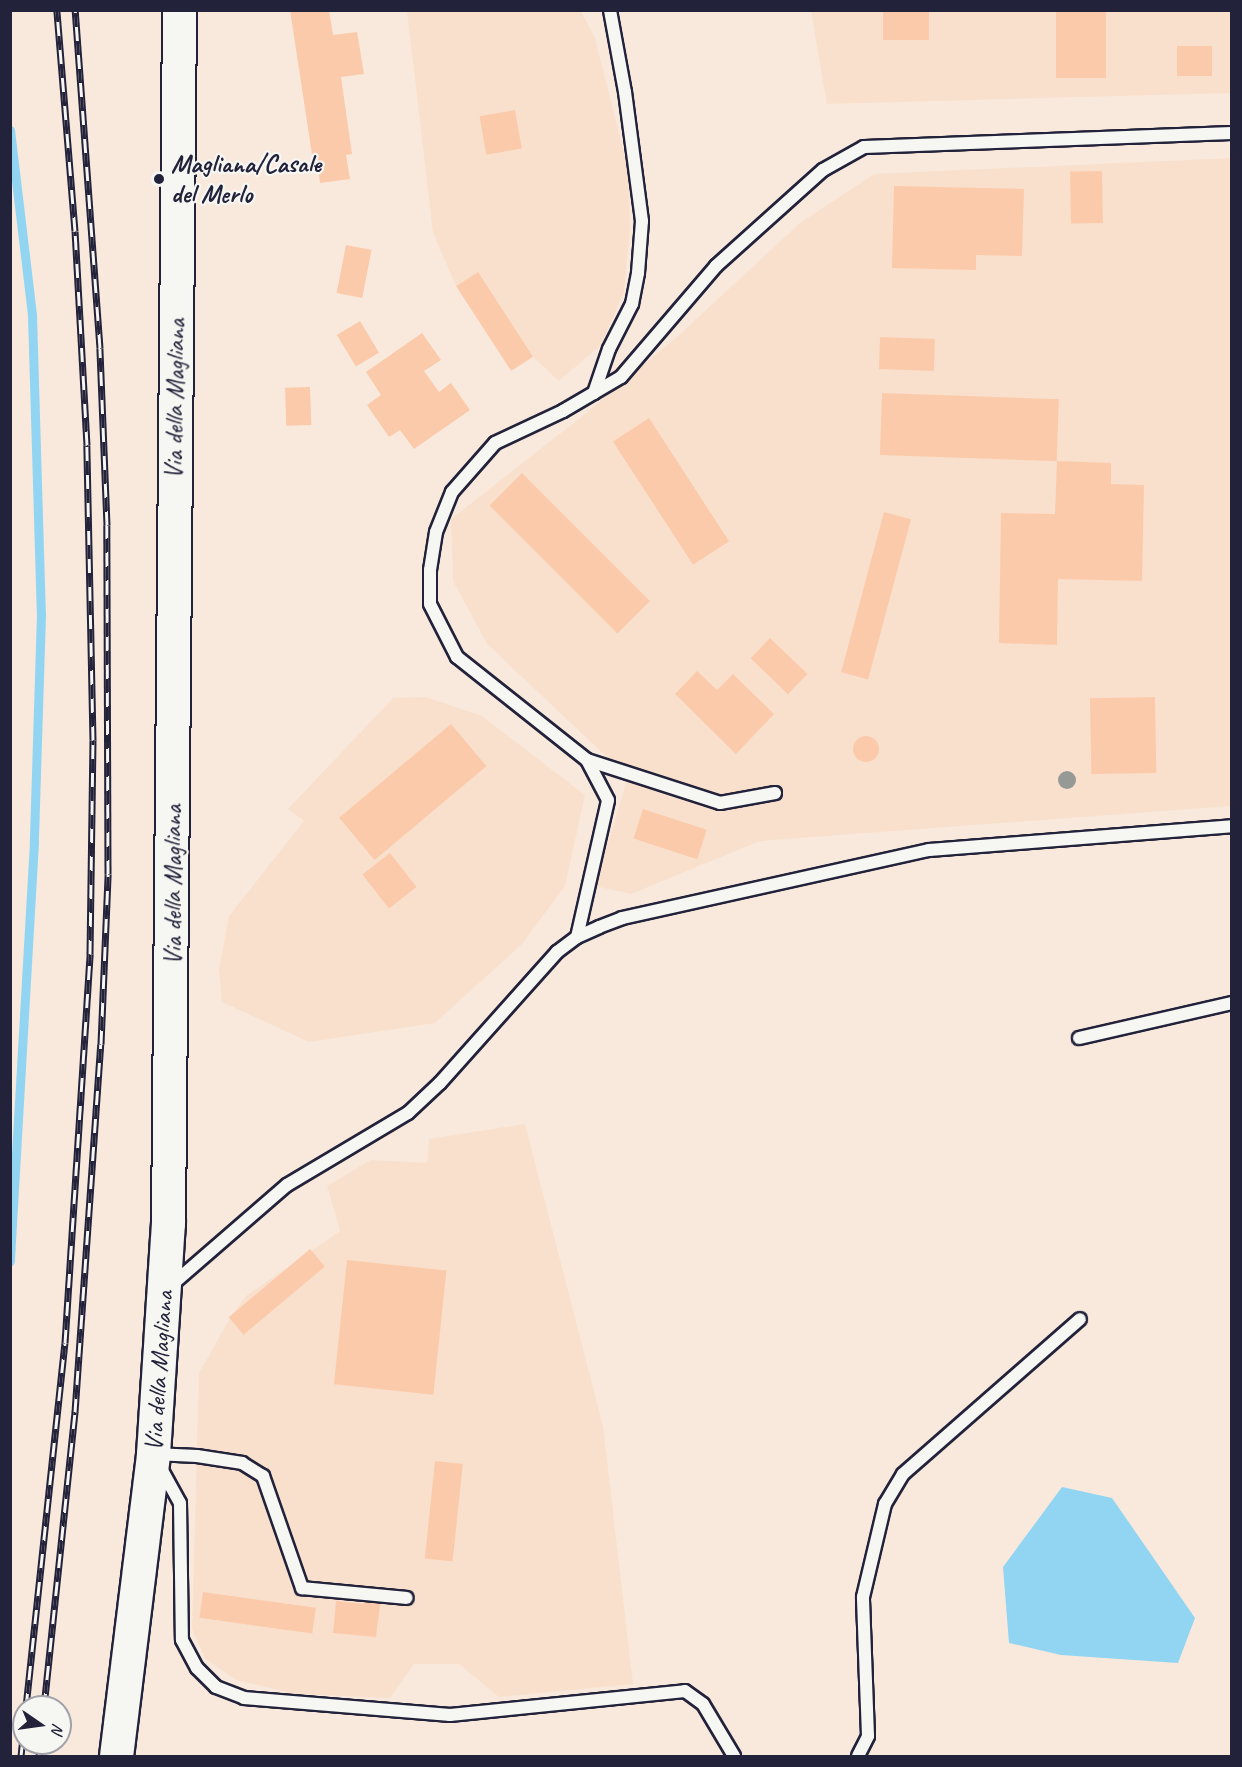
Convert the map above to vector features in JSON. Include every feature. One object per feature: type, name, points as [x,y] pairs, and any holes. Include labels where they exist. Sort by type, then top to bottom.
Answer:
[{"type":"main road","name":"Via della Magliana","points":[[116,1756],[153,1454],[165,1291],[172,1011],[179,10]]},
{"type":"lane","points":[[594,393],[609,349],[632,304],[638,273],[642,221],[625,92],[610,10]]},
{"type":"lane","points":[[775,793],[720,803],[587,759],[457,657],[430,604],[430,570],[436,532],[452,492],[495,443],[563,411],[621,377],[716,266],[823,170],[864,147],[1232,133]]},
{"type":"lane","points":[[577,937],[608,800],[587,759]]},
{"type":"lane","points":[[165,1291],[287,1185],[408,1113],[440,1083],[540,969],[577,937],[622,918],[929,850],[1232,826]]},
{"type":"lane","points":[[1079,1038],[1232,1004]]},
{"type":"lane","points":[[858,1756],[868,1736],[863,1598],[885,1504],[903,1473],[1080,1319]]},
{"type":"lane","points":[[153,1454],[197,1456],[242,1463],[263,1476],[302,1588],[406,1598]]},
{"type":"lane","points":[[153,1454],[180,1503],[182,1640],[197,1668],[216,1687],[244,1698],[450,1715],[685,1690],[703,1704],[734,1756]]},
{"type":"shaded area","points":[[407,11],[581,11],[595,38],[628,169],[630,227],[624,292],[601,345],[559,381],[533,357],[511,371],[456,286],[433,233]]},
{"type":"shaded area","points":[[811,11],[1231,11],[1231,93],[827,104]]},
{"type":"shaded area","points":[[1231,158],[1231,806],[760,841],[631,894],[595,886],[628,777],[487,644],[453,581],[451,519],[580,418],[677,337],[800,223],[874,174]]},
{"type":"shaded area","points":[[426,697],[482,716],[585,795],[565,886],[522,944],[435,1023],[309,1042],[222,1002],[219,969],[229,916],[304,821],[288,809],[393,698]]},
{"type":"shaded area","points":[[525,1124],[603,1426],[633,1684],[499,1697],[459,1664],[414,1664],[390,1698],[296,1694],[236,1680],[205,1658],[192,1629],[199,1373],[230,1318],[246,1296],[340,1231],[327,1186],[371,1160],[427,1163],[429,1139]]},
{"type":"water","points":[[1062,1487],[1112,1498],[1195,1618],[1178,1663],[1061,1655],[1009,1643],[1003,1567]]},
{"type":"building","points":[[290,10],[329,10],[333,35],[357,32],[364,74],[341,77],[352,154],[346,155],[350,179],[320,183],[317,160],[313,161]]},
{"type":"building","points":[[883,10],[929,10],[929,40],[883,40]]},
{"type":"building","points":[[1056,10],[1106,10],[1106,78],[1056,78]]},
{"type":"building","points":[[1177,46],[1212,46],[1212,76],[1177,76]]},
{"type":"building","points":[[515,110],[522,148],[486,155],[480,116]]},
{"type":"building","points":[[1102,171],[1103,223],[1071,224],[1070,172]]},
{"type":"building","points":[[894,186],[1024,189],[1022,256],[976,255],[976,270],[892,268]]},
{"type":"building","points":[[346,245],[372,250],[362,298],[337,293]]},
{"type":"building","points":[[478,272],[533,357],[511,371],[456,286]]},
{"type":"building","points":[[360,321],[379,353],[356,367],[337,335]]},
{"type":"building","points":[[422,333],[441,360],[424,371],[439,392],[451,383],[470,410],[414,449],[400,430],[389,437],[367,405],[381,395],[366,372]]},
{"type":"building","points":[[880,337],[935,339],[934,371],[879,369]]},
{"type":"building","points":[[310,387],[311,425],[286,426],[285,388]]},
{"type":"building","points":[[882,393],[1059,399],[1057,461],[880,455]]},
{"type":"building","points":[[649,418],[729,541],[693,565],[613,441]]},
{"type":"building","points":[[1057,461],[1111,463],[1111,484],[1144,485],[1142,581],[1058,579],[1057,645],[999,643],[1001,513],[1055,514]]},
{"type":"building","points":[[522,473],[650,601],[617,634],[489,506]]},
{"type":"building","points":[[884,512],[911,519],[868,680],[841,672]]},
{"type":"building","points":[[770,638],[807,674],[788,694],[751,658]]},
{"type":"building","points":[[697,671],[717,690],[733,674],[774,714],[736,754],[675,694]]},
{"type":"building","points":[[1155,697],[1156,773],[1091,774],[1090,698]]},
{"type":"building","points":[[451,724],[486,766],[375,860],[339,818]]},
{"type":"building","points":[[866,736],[875,740],[879,749],[875,758],[866,762],[857,758],[853,749],[857,740]]},
{"type":"building","points":[[643,809],[707,830],[697,859],[633,838]]},
{"type":"building","points":[[390,853],[416,887],[389,908],[362,875]]},
{"type":"building","points":[[310,1249],[325,1267],[244,1335],[229,1317]]},
{"type":"building","points":[[347,1260],[446,1270],[433,1395],[334,1384]]},
{"type":"building","points":[[435,1461],[463,1464],[453,1561],[425,1558]]},
{"type":"building","points":[[203,1592],[316,1608],[312,1634],[199,1618]]},
{"type":"building","points":[[365,1596],[381,1598],[376,1637],[333,1633],[336,1601],[364,1604]]},
{"type":"waterway","points":[[10,130],[32,315],[41,614],[34,842],[10,1261]]},
{"type":"railway","points":[[27,1695],[65,1343],[90,954],[93,740],[87,445],[75,231],[57,10]]},
{"type":"railway","points":[[45,1695],[75,1412],[101,1044],[108,874],[107,525],[100,348],[75,10]]},
{"type":"place","name":"Magliana/Casale del Merlo","points":[[159,179]]}]
